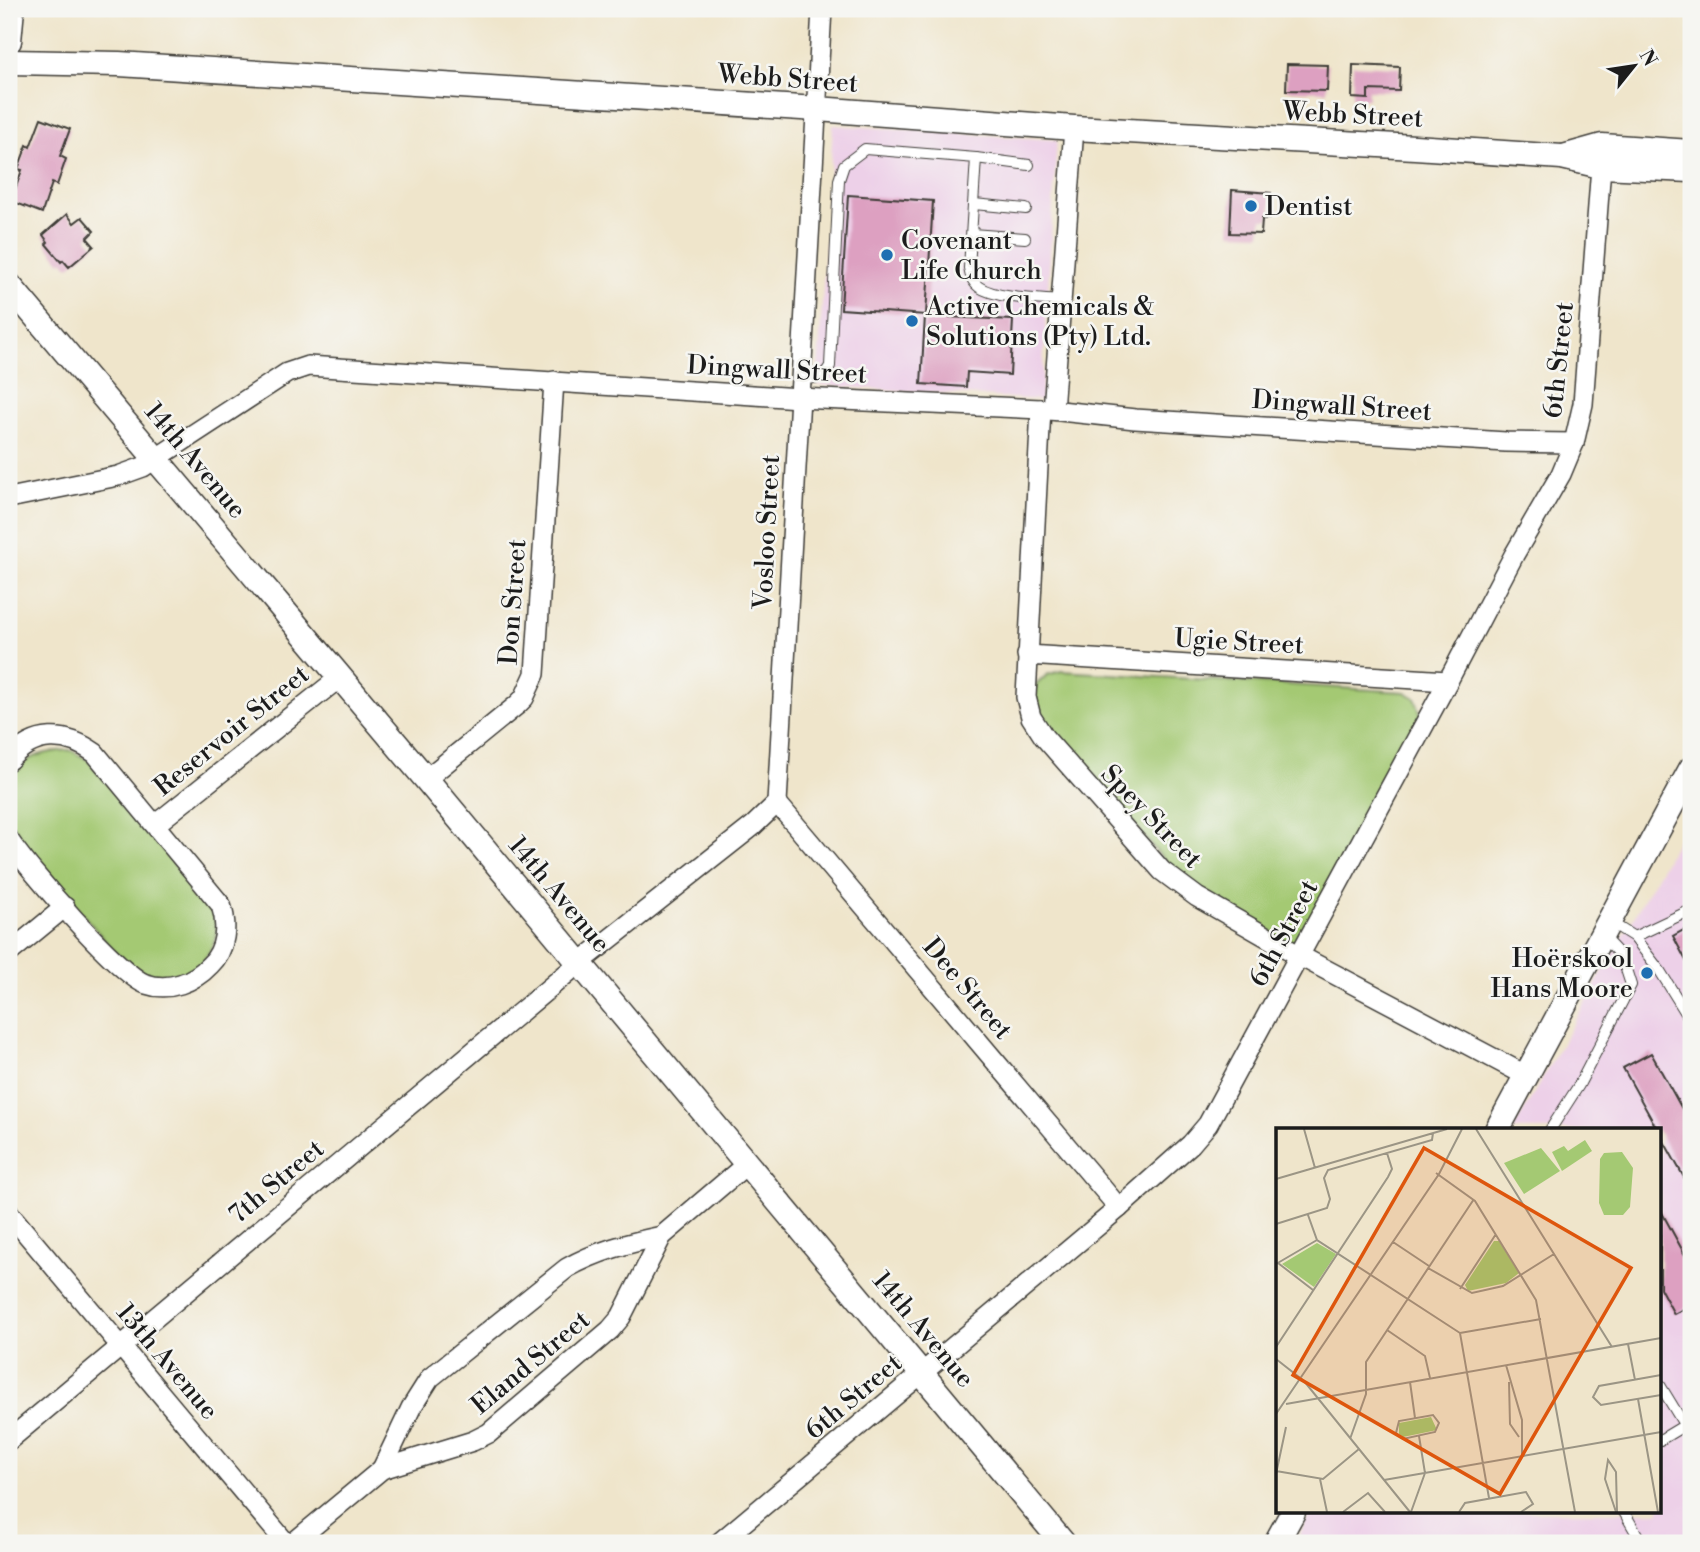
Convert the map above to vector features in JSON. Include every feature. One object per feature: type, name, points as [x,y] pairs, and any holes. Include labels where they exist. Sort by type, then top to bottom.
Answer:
[{"type":"street","points":[[9,41],[12,9]]},
{"type":"street","name":"Vosloo Street","points":[[777,803],[822,9]]},
{"type":"street","name":"Webb Street","points":[[9,62],[119,64],[1074,128],[1562,157],[1691,152]]},
{"type":"street","name":"Spey Street","points":[[1074,128],[1061,301],[1047,410],[1027,655],[1026,697],[1031,716],[1044,737],[1092,794],[1162,870],[1181,886],[1300,956],[1527,1076]]},
{"type":"street","name":"Webb Street","points":[[1602,156],[1691,170]]},
{"type":"street","name":"6th Street","points":[[719,1543],[1119,1208],[1191,1144],[1209,1124],[1514,555],[1562,474],[1574,443],[1583,404],[1602,156]]},
{"type":"street","name":"14th Avenue","points":[[9,285],[426,779],[1063,1543]]},
{"type":"street","name":"Dingwall Street","points":[[9,498],[124,474],[157,459],[287,373],[308,366],[554,381],[800,388],[1135,418],[1506,442],[1574,443]]},
{"type":"street","name":"Don Street","points":[[426,779],[517,705],[524,698],[535,674],[554,381]]},
{"type":"street","name":"Ugie Street","points":[[1027,655],[1448,681]]},
{"type":"street","name":"Reservoir Street","points":[[156,824],[339,678]]},
{"type":"street","name":"Reservoir Street","points":[[9,760],[18,750],[39,740],[63,737],[75,740],[95,753],[221,905],[225,922],[224,938],[216,958],[200,974],[177,986],[147,985],[121,969],[9,840]]},
{"type":"street","points":[[1498,1128],[1691,769]]},
{"type":"street","points":[[578,964],[753,826],[777,803]]},
{"type":"street","name":"Dee Street","points":[[777,803],[1119,1208]]},
{"type":"street","points":[[9,953],[65,907]]},
{"type":"street","name":"7th Street","points":[[9,1440],[578,964]]},
{"type":"street","name":"Eland Street","points":[[293,1543],[382,1469],[473,1441],[489,1433],[617,1323],[662,1236],[747,1163]]},
{"type":"street","name":"13th Avenue","points":[[9,1213],[286,1543]]},
{"type":"street","name":"Eland Street","points":[[382,1469],[411,1408],[429,1378],[567,1268],[608,1249],[662,1236]]},
{"type":"street","points":[[1276,1543],[1292,1514]]},
{"type":"lane","points":[[800,388],[827,372],[830,366],[839,180],[844,165],[865,149],[1029,165]]},
{"type":"lane","points":[[976,158],[969,268],[972,278],[979,288],[1013,298],[1061,301]]},
{"type":"lane","points":[[974,204],[1026,209]]},
{"type":"lane","points":[[972,234],[1026,238]]},
{"type":"lane","points":[[1634,937],[1691,910]]},
{"type":"lane","points":[[1606,929],[1634,937],[1660,971],[1691,1021]]},
{"type":"lane","points":[[1551,1128],[1578,1085],[1631,985],[1627,967],[1606,929]]},
{"type":"lane","points":[[1662,1388],[1691,1436]]},
{"type":"lane","points":[[1662,1439],[1685,1425]]},
{"type":"lane","points":[[1625,1514],[1642,1543]]},
{"type":"shaded area","points":[[833,125],[1057,140],[1041,400],[817,385]]},
{"type":"shaded area","name":"Hoërskool Hans Moore","points":[[1691,816],[1691,1543],[1295,1543],[1310,1514],[1662,1514],[1662,1128],[1514,1128]]},
{"type":"green space","points":[[1061,671],[1405,692],[1415,698],[1422,717],[1298,941],[1289,942],[1181,879],[1054,735],[1035,708],[1036,685],[1047,675]]},
{"type":"green space","points":[[70,750],[88,760],[212,909],[216,936],[197,972],[159,984],[125,964],[19,840],[11,825],[10,816],[10,785],[14,775],[27,760],[47,753]]},
{"type":"building","points":[[1287,64],[1328,65],[1327,91],[1286,90]]},
{"type":"building","points":[[1353,65],[1400,67],[1399,91],[1368,90],[1368,99],[1352,98]]},
{"type":"building","points":[[41,118],[70,129],[60,156],[66,159],[57,185],[52,183],[42,213],[11,201],[22,170],[18,169]]},
{"type":"building","name":"Dentist","points":[[1232,190],[1271,193],[1270,219],[1262,219],[1261,234],[1230,233]]},
{"type":"building","name":"Covenant Life Church","points":[[848,195],[933,201],[926,315],[841,309]]},
{"type":"building","points":[[67,214],[74,223],[82,217],[94,231],[87,238],[94,246],[69,267],[63,260],[61,262],[46,244],[48,242],[43,235]]},
{"type":"building","points":[[925,316],[1013,320],[1010,375],[967,372],[966,387],[921,384]]},
{"type":"building","points":[[1691,926],[1691,970],[1673,936]]},
{"type":"building","points":[[1651,1053],[1691,1125],[1691,1190],[1662,1138],[1662,1128],[1656,1128],[1623,1068]]},
{"type":"building","points":[[1662,1213],[1691,1266],[1691,1305],[1674,1314],[1662,1292]]},
{"type":"place","name":"Dentist","points":[[1251,206]]},
{"type":"place","name":"Covenant Life Church","points":[[887,255]]},
{"type":"place","name":"Active Chemicals & Solutions (Pty) Ltd.","points":[[912,321]]},
{"type":"place","name":"Hoërskool Hans Moore","points":[[1647,973]]}]
